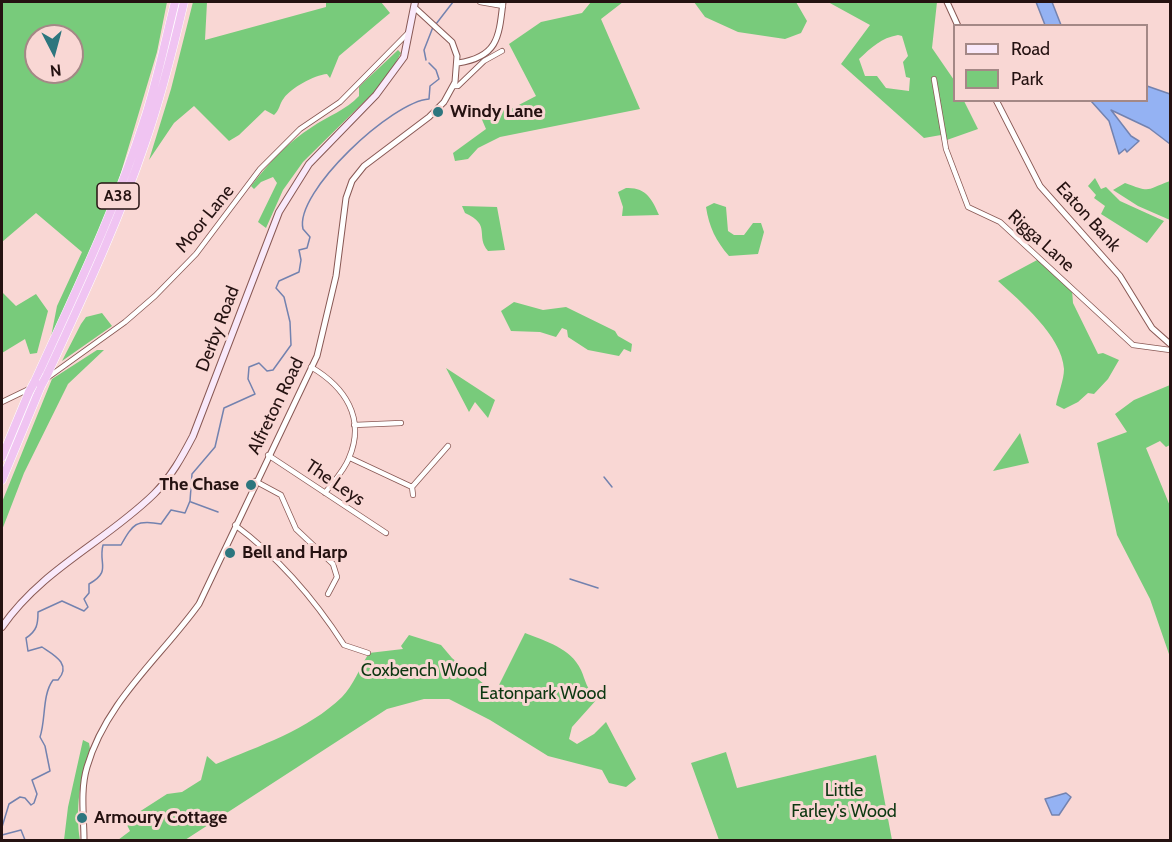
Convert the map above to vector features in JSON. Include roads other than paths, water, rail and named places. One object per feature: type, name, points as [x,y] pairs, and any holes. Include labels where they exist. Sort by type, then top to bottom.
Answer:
[{"type":"highway","name":"A38","points":[[2,480],[38,383],[119,192],[145,119],[175,2]]},
{"type":"highway","name":"A38","points":[[2,457],[29,392],[46,375],[103,255],[157,108],[184,2]]},
{"type":"main road","name":"Derby Road","points":[[2,627],[27,597],[56,569],[140,506],[173,471],[193,436],[288,194],[309,164],[390,79],[404,57],[415,4]]},
{"type":"street","points":[[415,4],[429,21],[448,37],[455,48],[458,63],[476,60],[492,48],[498,37],[503,4],[480,2]]},
{"type":"street","points":[[947,2],[957,24]]},
{"type":"street","name":"Moor Lane","points":[[2,402],[40,383],[80,356],[155,296],[198,252],[260,169],[300,129],[340,102],[411,30]]},
{"type":"street","points":[[454,86],[458,86],[484,61],[502,51]]},
{"type":"street","name":"Alfreton Road","points":[[84,840],[83,798],[87,767],[98,741],[136,678],[173,638],[199,604],[255,481],[311,367],[329,311],[346,198],[352,181],[364,166],[429,117],[454,86],[458,63]]},
{"type":"street","name":"Rigga Lane","points":[[934,80],[946,149],[968,207],[1000,222],[1132,345],[1170,350]]},
{"type":"street","name":"Eaton Bank","points":[[997,102],[1040,186],[1120,276],[1152,328],[1170,344]]},
{"type":"street","points":[[311,367],[332,380],[341,390],[348,402],[354,425],[354,442],[350,458],[325,493]]},
{"type":"street","points":[[354,425],[401,423]]},
{"type":"street","points":[[413,495],[412,487],[445,447]]},
{"type":"street","name":"The Leys","points":[[268,455],[386,534]]},
{"type":"street","points":[[350,458],[412,487]]},
{"type":"street","points":[[255,481],[280,495],[296,529],[333,564],[337,577],[328,594]]},
{"type":"street","points":[[235,525],[261,545],[287,572],[332,625],[344,645],[368,653]]},
{"type":"water","points":[[1036,2],[1052,2],[1061,24],[1045,24]]},
{"type":"water","points":[[1148,86],[1170,94],[1170,144],[1149,128],[1111,110],[1131,136],[1139,141],[1127,152],[1125,149],[1119,154],[1109,121],[1092,102],[1148,102]]},
{"type":"water","points":[[1066,793],[1071,797],[1059,815],[1052,815],[1045,799]]},
{"type":"waterway","points":[[436,24],[453,2]]},
{"type":"waterway","points":[[426,60],[424,50],[433,27]]},
{"type":"waterway","points":[[2,827],[9,804],[20,797],[25,798],[31,805],[34,803],[37,794],[32,780],[50,771],[45,746],[40,737],[47,693],[53,680],[58,680],[63,669],[60,660],[42,647],[28,651],[26,638],[33,633],[36,627],[38,612],[62,601],[84,611],[88,607],[84,599],[89,593],[89,584],[102,571],[103,545],[121,545],[136,525],[146,522],[161,524],[171,510],[185,513],[190,501],[192,474],[215,447],[224,408],[255,394],[248,379],[249,367],[259,363],[267,371],[273,370],[291,345],[290,322],[284,297],[276,288],[279,281],[299,272],[301,260],[299,250],[307,248],[310,237],[303,229],[304,213],[314,193],[329,172],[371,131],[393,115],[413,104],[429,99],[430,86],[439,79],[436,70],[429,63]]},
{"type":"waterway","points":[[604,477],[612,487]]},
{"type":"waterway","points":[[191,502],[218,512]]},
{"type":"waterway","points":[[570,579],[598,588]]},
{"type":"waterway","points":[[2,835],[21,830],[25,840]]},
{"type":"place","name":"Windy Lane","points":[[438,112]]},
{"type":"place","name":"The Chase","points":[[251,485]]},
{"type":"place","name":"Bell and Harp","points":[[230,553]]},
{"type":"place","name":"Armoury Cottage","points":[[82,818]]},
{"type":"park label","name":"Coxbench Wood","points":[[424,671]]},
{"type":"park label","name":"Eatonpark Wood","points":[[543,694]]},
{"type":"park label","name":"Little Farley's Wood","points":[[844,801]]}]
